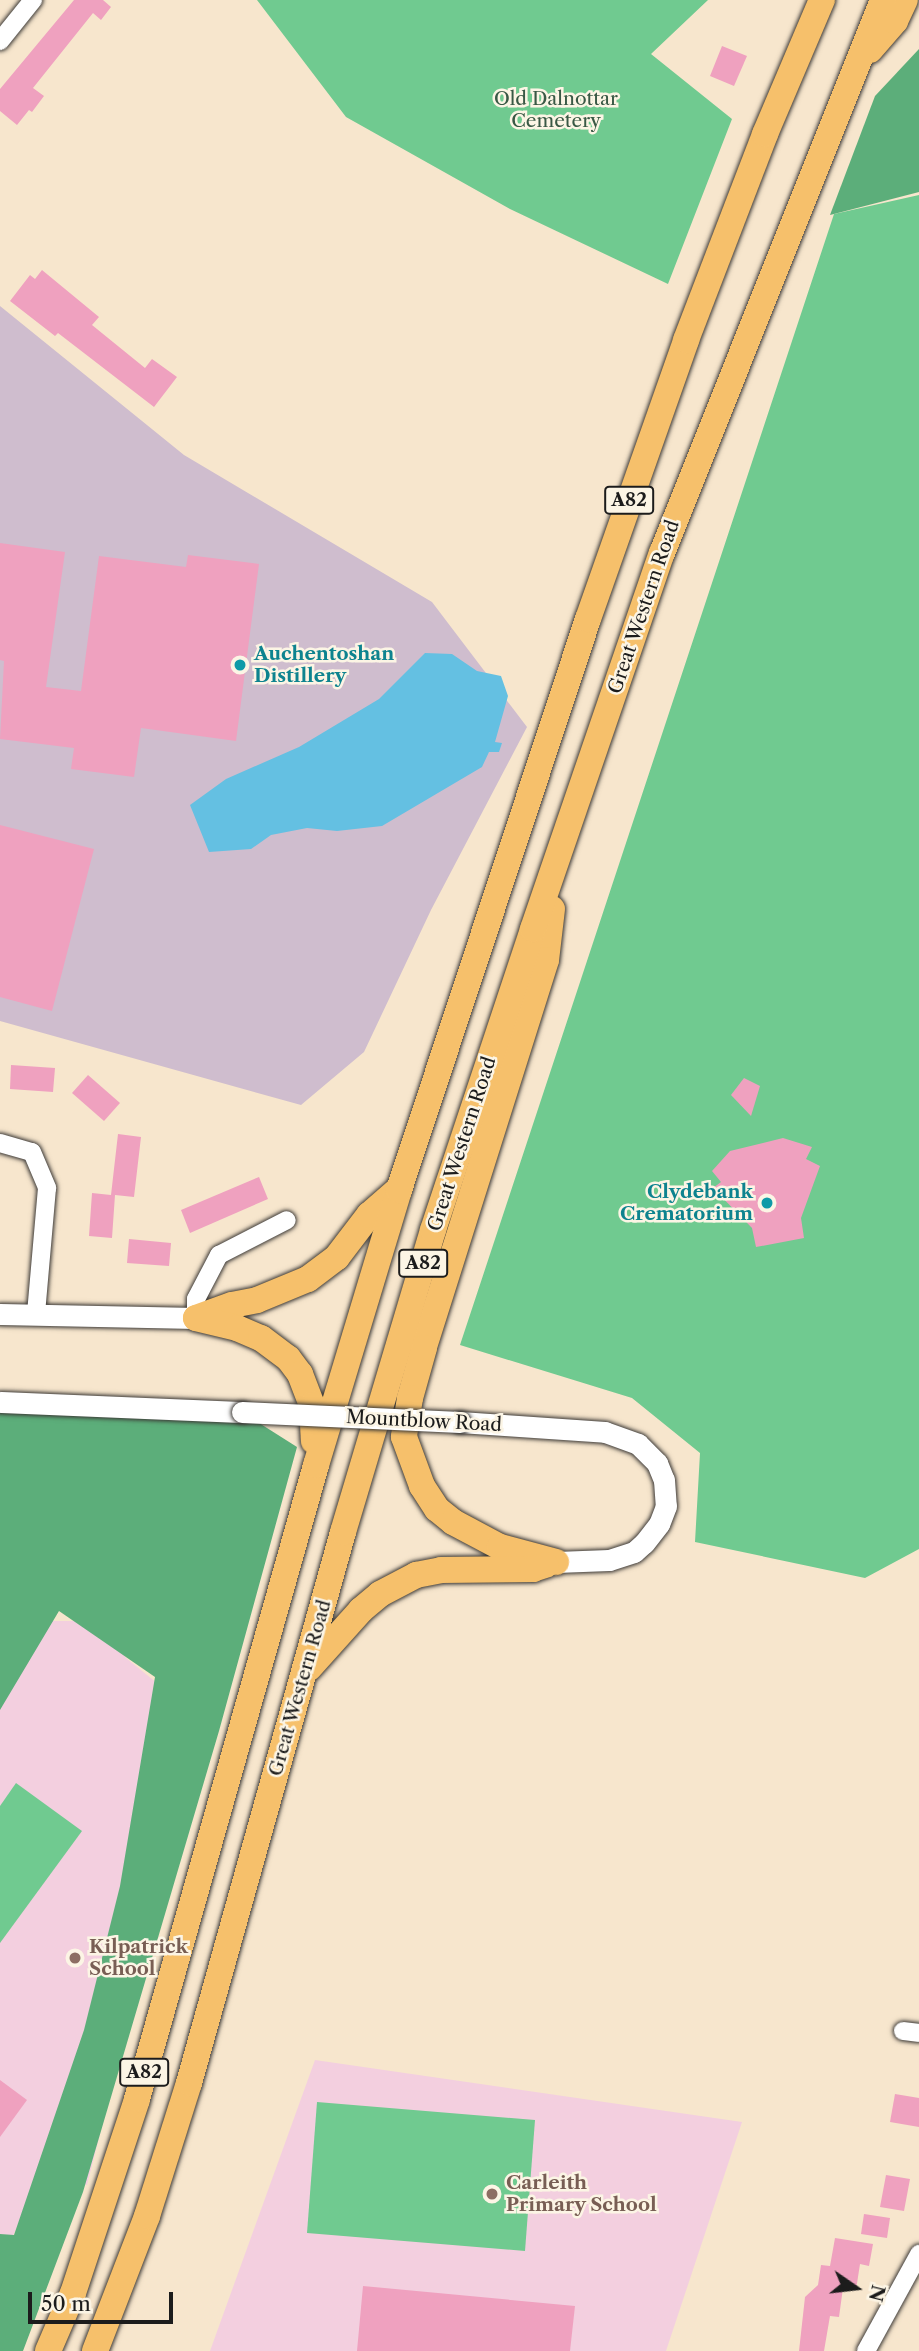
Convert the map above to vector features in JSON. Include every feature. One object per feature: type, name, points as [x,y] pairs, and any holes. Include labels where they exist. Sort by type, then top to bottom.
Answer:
[{"type":"main road","name":"A82","points":[[48,2351],[73,2293],[136,2099],[316,1465],[399,1190],[587,619],[686,340],[765,134],[822,0]]},
{"type":"main road","name":"Great Western Road","points":[[95,2351],[147,2216],[189,2083],[343,1532],[433,1230],[662,553],[852,70],[883,0]]},
{"type":"main road","points":[[852,70],[895,21],[905,0]]},
{"type":"main road","points":[[556,1562],[500,1547],[453,1522],[438,1509],[422,1486],[404,1437],[410,1398],[424,1348],[546,960],[558,860]]},
{"type":"main road","points":[[196,1318],[232,1305],[257,1300],[308,1279],[337,1257],[369,1214],[399,1190]]},
{"type":"main road","name":"A82","points":[[196,1318],[237,1328],[261,1338],[288,1358],[300,1374],[312,1405],[316,1465]]},
{"type":"main road","points":[[305,1672],[361,1610],[380,1594],[416,1575],[441,1570],[533,1569],[556,1562]]},
{"type":"street","points":[[0,41],[33,0]]},
{"type":"street","points":[[0,1143],[32,1152],[47,1188],[36,1315]]},
{"type":"street","points":[[0,1314],[196,1318],[196,1299],[219,1255],[287,1220]]},
{"type":"street","name":"Mountblow Road","points":[[0,1402],[460,1422],[605,1432],[638,1444],[657,1463],[664,1480],[666,1506],[659,1524],[634,1552],[609,1560],[556,1562]]},
{"type":"street","points":[[866,2351],[919,2254]]},
{"type":"shaded area","name":"Auchentoshan Distillery","points":[[0,306],[184,455],[432,602],[527,727],[431,910],[364,1052],[301,1105],[0,1021]]},
{"type":"shaded area","name":"Kilpatrick School","points":[[49,1621],[84,1621],[104,1627],[126,1658],[162,1687],[109,2099],[87,2185],[39,2174],[13,2236],[0,2234],[0,1652]]},
{"type":"shaded area","name":"Carleith Primary School","points":[[315,2060],[742,2122],[666,2351],[210,2351]]},
{"type":"green space","name":"Old Dalnottar Cemetery","points":[[257,0],[708,0],[651,54],[732,119],[668,284],[510,209],[346,117]]},
{"type":"green space","points":[[919,49],[919,192],[830,215],[875,96]]},
{"type":"green space","points":[[919,195],[919,1549],[865,1578],[695,1542],[700,1453],[632,1398],[460,1345],[834,214]]},
{"type":"green space","points":[[0,1402],[242,1412],[297,1447],[219,1731],[83,2192],[23,2351],[0,2351],[0,2234],[14,2235],[84,2030],[120,1886],[155,1677],[59,1611],[0,1710]]},
{"type":"green space","points":[[16,1783],[82,1831],[0,1943],[0,1806]]},
{"type":"green space","points":[[317,2102],[535,2120],[525,2251],[307,2233]]},
{"type":"water","points":[[425,653],[452,654],[477,671],[501,676],[508,696],[495,742],[502,743],[499,752],[489,752],[482,767],[382,826],[337,831],[307,828],[271,835],[251,849],[209,852],[190,805],[226,779],[299,747],[379,699]]},
{"type":"building","points":[[74,0],[103,0],[111,7],[101,20],[93,13],[33,88],[44,96],[32,112],[29,110],[17,125],[0,111],[0,89]]},
{"type":"building","points":[[722,46],[747,56],[734,86],[710,76]]},
{"type":"building","points":[[42,270],[99,317],[92,325],[145,368],[152,359],[177,377],[154,407],[58,333],[55,336],[10,301],[30,275],[35,279]]},
{"type":"building","points":[[0,543],[65,552],[46,687],[81,691],[99,556],[186,567],[188,555],[259,564],[236,741],[141,728],[134,777],[71,769],[74,748],[0,739],[4,661],[0,660]]},
{"type":"building","points":[[0,825],[94,849],[52,1011],[0,997]]},
{"type":"building","points":[[11,1065],[55,1068],[53,1092],[10,1089]]},
{"type":"building","points":[[88,1075],[120,1103],[104,1121],[72,1093]]},
{"type":"building","points":[[744,1078],[760,1086],[751,1116],[731,1095]]},
{"type":"building","points":[[118,1134],[141,1137],[134,1197],[115,1195],[112,1238],[89,1236],[92,1193],[111,1195]]},
{"type":"building","name":"Clydebank Crematorium","points":[[783,1138],[812,1147],[806,1159],[820,1166],[801,1218],[804,1238],[756,1247],[752,1228],[713,1188],[721,1182],[712,1171],[730,1151]]},
{"type":"building","points":[[259,1177],[268,1199],[190,1233],[181,1210]]},
{"type":"building","points":[[129,1239],[171,1243],[169,1266],[127,1263]]},
{"type":"building","points":[[0,2080],[27,2100],[0,2137]]},
{"type":"building","points":[[895,2094],[919,2098],[919,2127],[890,2122]]},
{"type":"building","points":[[886,2175],[910,2179],[904,2211],[880,2207]]},
{"type":"building","points":[[864,2214],[890,2218],[887,2238],[861,2234]]},
{"type":"building","points":[[835,2238],[873,2244],[869,2266],[860,2264],[856,2290],[843,2288],[839,2317],[830,2316],[824,2351],[799,2351],[805,2297],[818,2285],[821,2265],[830,2266]]},
{"type":"building","points":[[363,2286],[575,2306],[570,2351],[357,2351]]},
{"type":"place","name":"Auchentoshan Distillery","points":[[240,665]]},
{"type":"place","name":"Clydebank Crematorium","points":[[767,1203]]},
{"type":"place","name":"Kilpatrick School","points":[[75,1958]]},
{"type":"place","name":"Carleith Primary School","points":[[492,2194]]}]
